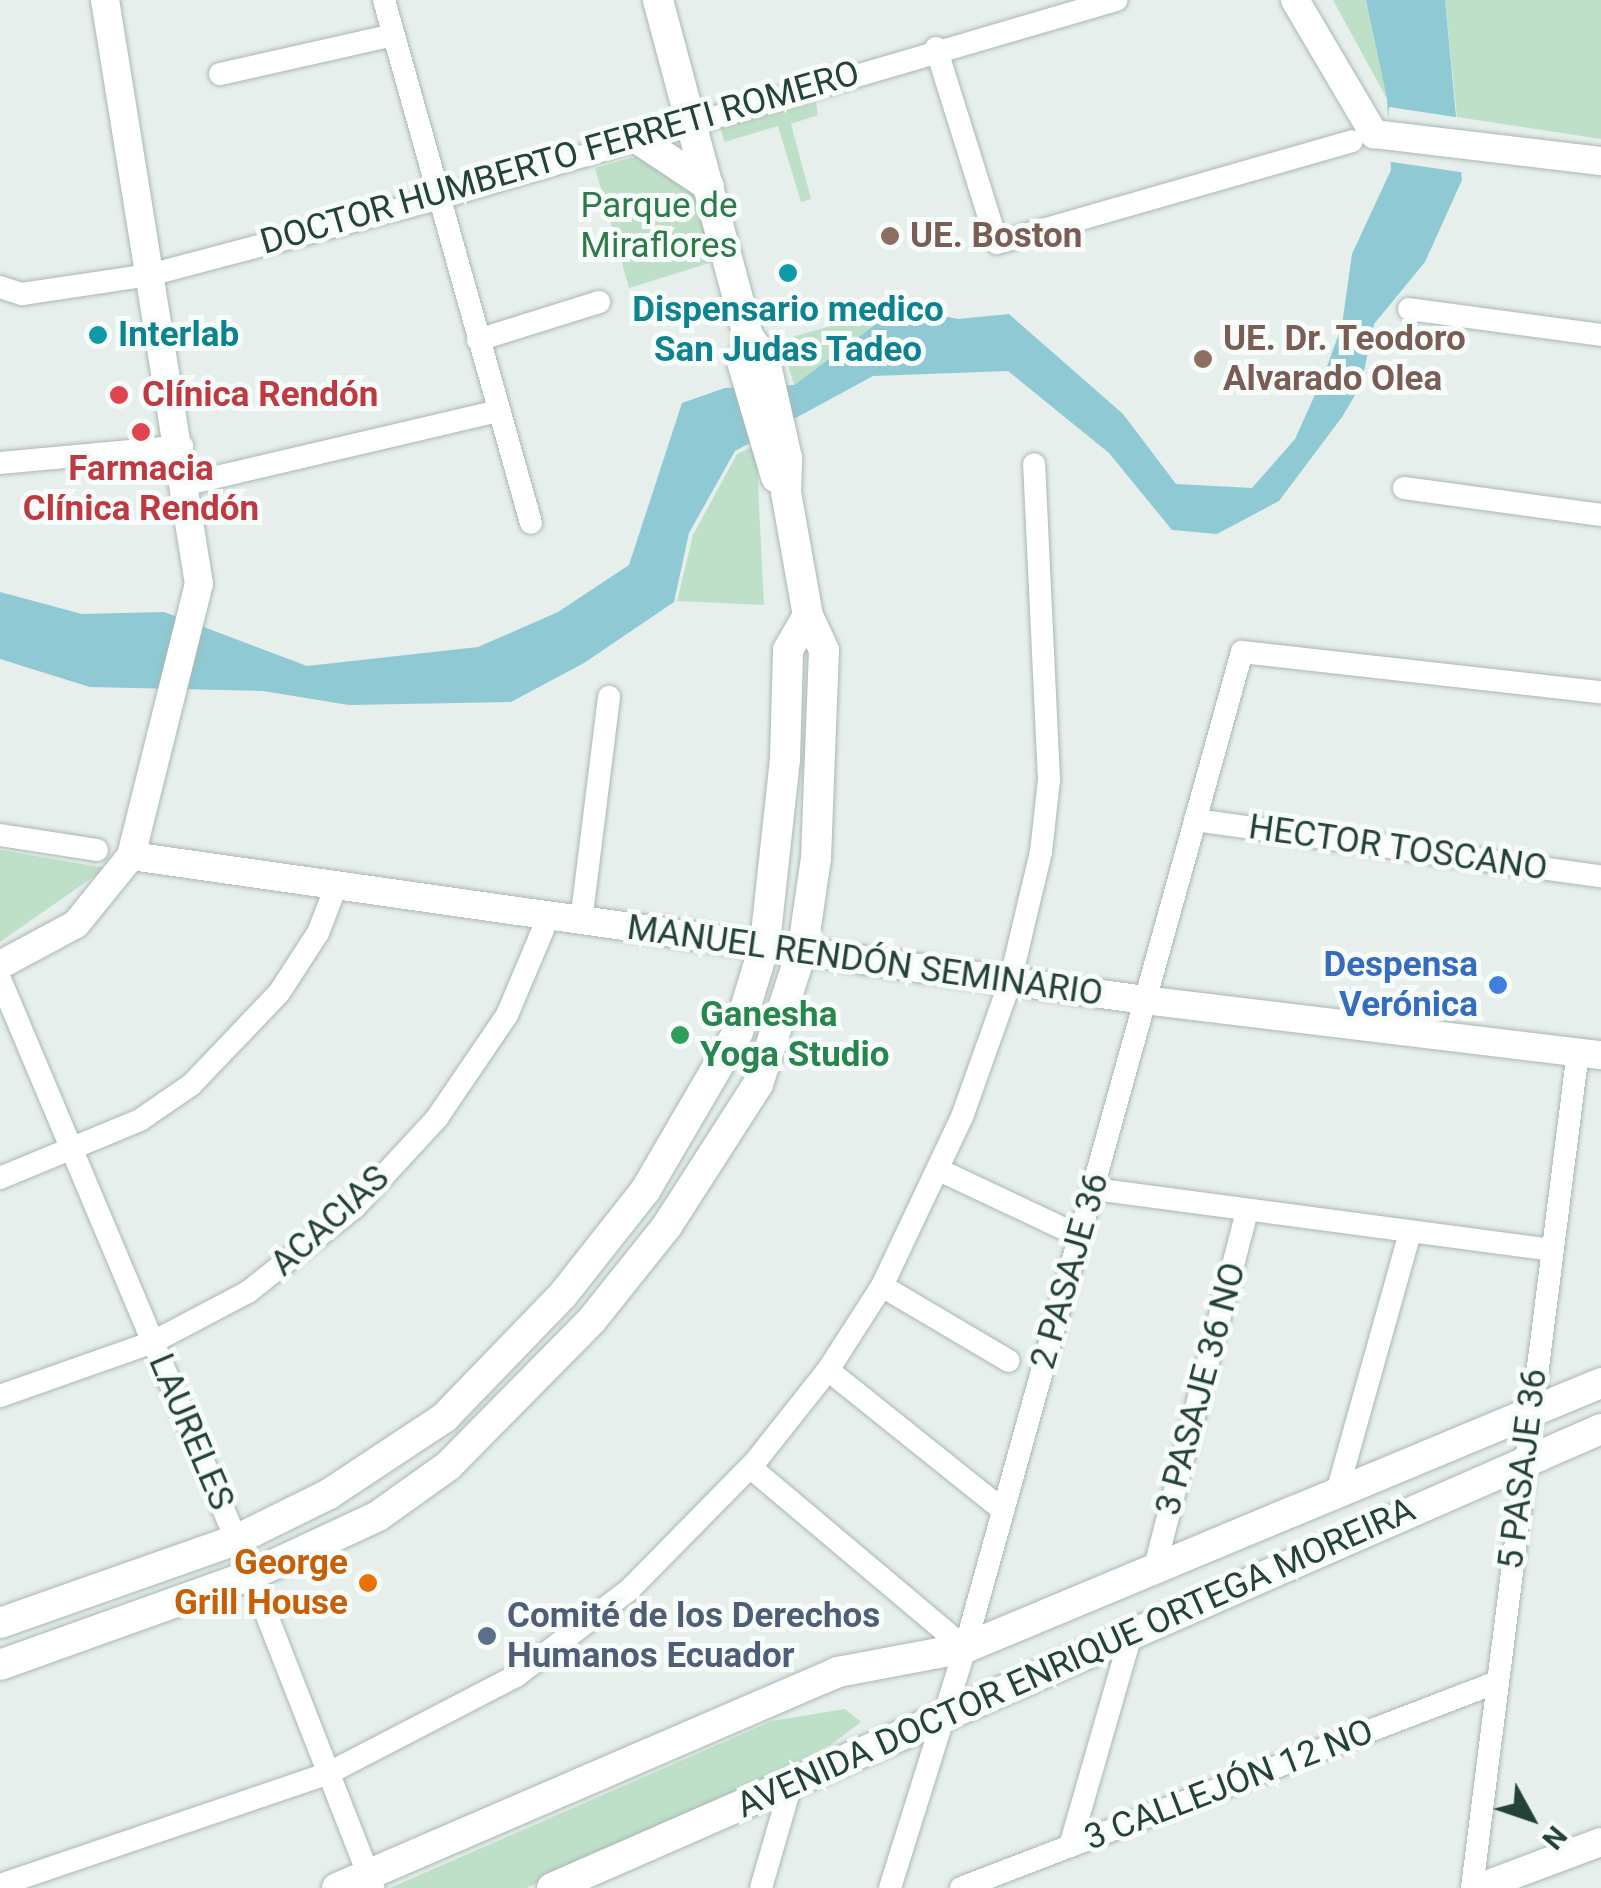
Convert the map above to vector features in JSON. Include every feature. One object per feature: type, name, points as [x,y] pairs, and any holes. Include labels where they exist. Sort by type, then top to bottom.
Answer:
[{"type":"main road","points":[[3,1656],[252,1576],[378,1516],[448,1466],[592,1320],[667,1226],[758,1084],[803,947],[816,858],[825,670],[821,640],[808,616],[786,492],[752,354],[658,0]]},
{"type":"main road","points":[[638,139],[710,186]]},
{"type":"main road","points":[[0,1623],[236,1540],[329,1494],[444,1418],[562,1296],[644,1191],[738,1032],[765,943],[792,637],[808,616]]},
{"type":"main road","points":[[789,672],[795,651],[811,644],[825,670]]},
{"type":"main road","points":[[562,1296],[592,1320]]},
{"type":"main road","name":"AVENIDA DOCTOR ENRIQUE ORTEGA MOREIRA","points":[[337,1888],[371,1881],[838,1672],[965,1648],[1601,1384]]},
{"type":"main road","name":"AVENIDA DOCTOR ENRIQUE ORTEGA MOREIRA","points":[[552,1888],[940,1713],[1601,1429]]},
{"type":"street","points":[[0,965],[76,924],[131,856],[199,584],[182,446],[105,0]]},
{"type":"street","points":[[384,0],[436,200],[531,523]]},
{"type":"street","name":"DOCTOR HUMBERTO FERRETI ROMERO","points":[[0,287],[22,294],[150,274],[436,200],[936,48],[1116,0]]},
{"type":"street","points":[[1296,0],[1367,129],[1383,136],[1601,161]]},
{"type":"street","points":[[220,74],[393,35]]},
{"type":"street","points":[[936,48],[997,243],[1352,141]]},
{"type":"street","points":[[478,340],[599,302]]},
{"type":"street","points":[[1409,309],[1601,334]]},
{"type":"street","points":[[187,484],[498,412]]},
{"type":"street","points":[[0,463],[182,446]]},
{"type":"street","points":[[0,1885],[330,1774],[447,1716],[570,1640],[630,1588],[750,1466],[828,1370],[882,1286],[939,1170],[1010,982],[1041,852],[1049,780],[1034,464]]},
{"type":"street","points":[[1404,488],[1601,514]]},
{"type":"street","name":"2 PASAJE 36","points":[[890,1888],[940,1713],[965,1648],[1000,1508],[1095,1188],[1242,652],[1601,692]]},
{"type":"street","points":[[583,909],[609,697]]},
{"type":"street","name":"HECTOR TOSCANO","points":[[1195,820],[1601,876]]},
{"type":"street","points":[[0,835],[98,850]]},
{"type":"street","name":"MANUEL RENDÓN SEMINARIO","points":[[131,856],[548,918],[583,909],[1010,982],[1589,1053]]},
{"type":"street","points":[[0,1178],[140,1120],[236,1045],[318,933],[335,889]]},
{"type":"street","name":"ACACIAS","points":[[0,1396],[153,1342],[248,1292],[380,1179],[437,1118],[507,1016],[548,918]]},
{"type":"street","name":"LAURELES","points":[[0,980],[252,1576],[371,1881]]},
{"type":"street","name":"5 PASAJE 36","points":[[1475,1888],[1529,1414],[1552,1250],[1589,1053]]},
{"type":"street","points":[[939,1170],[1062,1228]]},
{"type":"street","points":[[1095,1188],[1247,1212],[1552,1250]]},
{"type":"street","name":"3 PASAJE 36 NO","points":[[1155,1567],[1247,1212]]},
{"type":"street","points":[[1336,1496],[1410,1233]]},
{"type":"street","points":[[882,1286],[1009,1361]]},
{"type":"street","points":[[828,1370],[1000,1508]]},
{"type":"street","points":[[750,1466],[965,1648]]},
{"type":"street","points":[[1070,1846],[1132,1631]]},
{"type":"street","name":"3 CALLEJÓN 12 NO","points":[[961,1888],[1496,1682]]},
{"type":"street","points":[[761,1888],[792,1781]]},
{"type":"street","points":[[1475,1888],[1601,1842]]},
{"type":"green space","points":[[1333,0],[1366,0],[1387,99]]},
{"type":"green space","points":[[1445,0],[1601,0],[1601,139],[1457,117]]},
{"type":"green space","points":[[816,102],[818,115],[791,124],[811,199],[801,202],[778,126],[724,142],[721,128]]},
{"type":"green space","name":"Parque de Miraflores","points":[[638,156],[697,192],[716,261],[629,288],[595,168]]},
{"type":"green space","points":[[899,307],[794,385],[781,340]]},
{"type":"green space","points":[[756,445],[764,605],[677,601],[693,535],[737,454]]},
{"type":"green space","points":[[0,850],[106,868],[0,942]]},
{"type":"green space","points":[[845,1709],[861,1722],[832,1744],[683,1820],[526,1888],[390,1888],[772,1721]]},
{"type":"water","points":[[1366,0],[1445,0],[1462,180],[1425,262],[1374,324],[1361,385],[1342,417],[1279,501],[1217,534],[1172,530],[1109,453],[1008,371],[873,376],[735,451],[689,533],[674,602],[584,663],[511,702],[349,705],[263,691],[90,687],[0,659],[0,592],[82,614],[164,612],[307,666],[478,647],[558,612],[629,565],[682,403],[725,388],[794,385],[899,307],[958,319],[1009,314],[1123,414],[1176,484],[1252,488],[1295,439],[1324,375],[1342,325],[1352,254],[1391,170],[1387,99]]},
{"type":"pier","points":[[1389,107],[1462,118],[1467,173],[1385,161]]},
{"type":"place","name":"UE. Boston","points":[[890,236]]},
{"type":"place","name":"Dispensario medico San Judas Tadeo","points":[[788,273]]},
{"type":"place","name":"Interlab","points":[[98,335]]},
{"type":"place","name":"UE. Dr. Teodoro Alvarado Olea","points":[[1203,359]]},
{"type":"place","name":"Clínica Rendón","points":[[119,395]]},
{"type":"place","name":"Farmacia Clínica Rendón","points":[[141,432]]},
{"type":"place","name":"Despensa Verónica","points":[[1498,985]]},
{"type":"place","name":"Ganesha Yoga Studio","points":[[680,1035]]},
{"type":"place","name":"George Grill House","points":[[368,1583]]},
{"type":"place","name":"Comité de los Derechos Humanos Ecuador","points":[[487,1636]]}]
